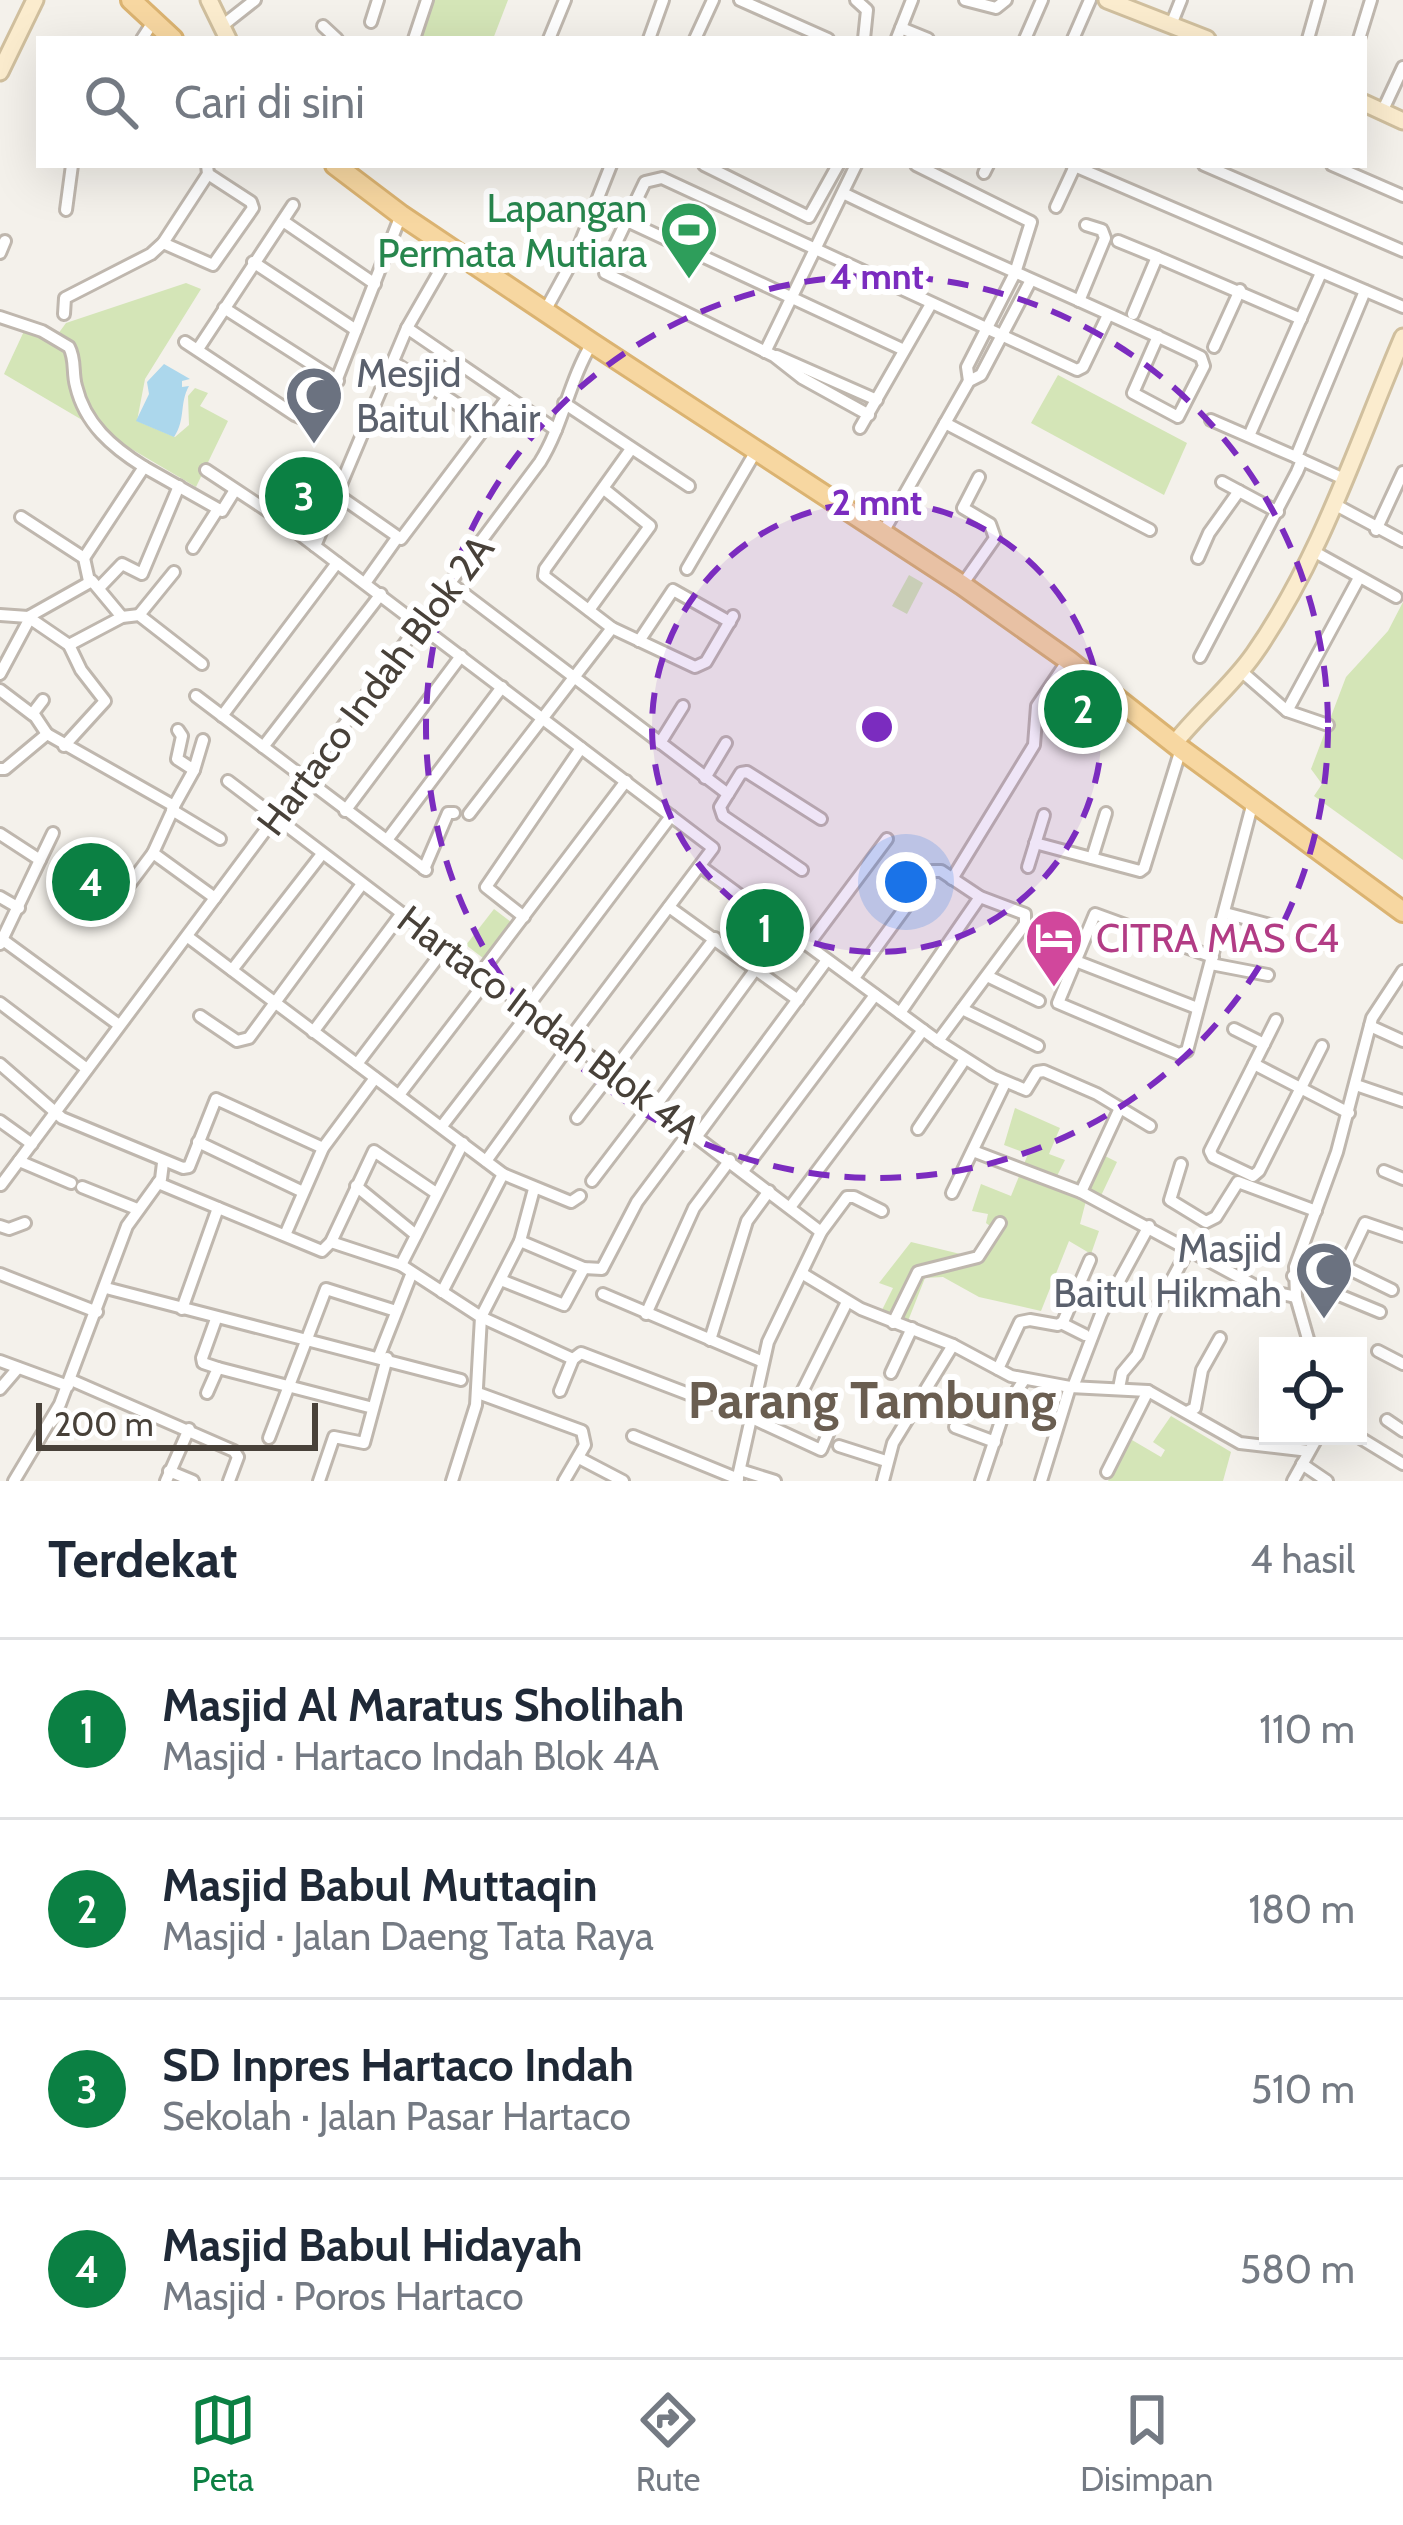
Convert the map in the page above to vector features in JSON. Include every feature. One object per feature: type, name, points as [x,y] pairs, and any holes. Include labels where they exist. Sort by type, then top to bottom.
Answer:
[{"type":"main road","points":[[131,0],[169,36]]},
{"type":"main road","points":[[339,168],[592,343],[962,585],[1403,913]]},
{"type":"street","points":[[0,72],[35,0]]},
{"type":"street","points":[[209,0],[225,32],[255,0]]},
{"type":"street","points":[[371,22],[378,0]]},
{"type":"street","points":[[415,36],[427,0]]},
{"type":"street","points":[[550,36],[565,0]]},
{"type":"street","points":[[650,36],[663,0]]},
{"type":"street","points":[[696,36],[713,0]]},
{"type":"street","points":[[740,0],[821,36]]},
{"type":"street","points":[[856,0],[867,10],[864,36]]},
{"type":"street","points":[[879,32],[899,35],[912,0]]},
{"type":"street","points":[[965,0],[996,8],[1006,0]]},
{"type":"street","points":[[1026,36],[1042,0]]},
{"type":"street","points":[[1074,36],[1090,0]]},
{"type":"street","points":[[1107,0],[1200,36]]},
{"type":"street","points":[[1172,25],[1181,0]]},
{"type":"street","points":[[1309,36],[1319,0]]},
{"type":"street","points":[[1360,36],[1372,0]]},
{"type":"street","points":[[144,36],[153,22]]},
{"type":"street","points":[[323,26],[334,36]]},
{"type":"street","points":[[1382,112],[1403,67]]},
{"type":"street","points":[[1367,104],[1403,121]]},
{"type":"street","points":[[67,210],[72,168]]},
{"type":"street","points":[[545,311],[585,233],[610,168]]},
{"type":"street","points":[[710,168],[809,217],[836,168]]},
{"type":"street","points":[[767,353],[855,168]]},
{"type":"street","points":[[922,168],[1029,218],[1031,226],[1015,274],[968,367],[969,381]]},
{"type":"street","points":[[1056,207],[1072,168]]},
{"type":"street","points":[[1078,168],[1403,307]]},
{"type":"street","points":[[1211,168],[1403,251]]},
{"type":"street","points":[[1339,168],[1403,196]]},
{"type":"street","points":[[64,314],[65,298],[136,264],[163,243],[208,170],[253,204],[214,265],[163,243]]},
{"type":"street","points":[[877,400],[767,353],[608,275],[605,266],[645,182],[662,178],[1080,370],[1108,315]]},
{"type":"street","points":[[844,194],[1158,336],[1204,362],[1178,417],[1133,393],[1158,336]]},
{"type":"street","points":[[198,349],[293,205]]},
{"type":"street","points":[[185,342],[319,425],[401,215]]},
{"type":"street","points":[[283,221],[375,284]]},
{"type":"street","points":[[627,221],[904,350]]},
{"type":"street","points":[[1079,302],[1106,238],[1102,230],[1086,225]]},
{"type":"street","points":[[1118,241],[1301,319]]},
{"type":"street","points":[[314,545],[407,328],[453,248]]},
{"type":"street","points":[[1133,314],[1157,257]]},
{"type":"street","points":[[254,262],[356,330]]},
{"type":"street","points":[[1250,436],[1321,274]]},
{"type":"street","points":[[881,535],[969,381],[981,375],[1031,280]]},
{"type":"street","points":[[1214,347],[1240,290]]},
{"type":"street","points":[[1200,657],[1278,512],[1365,291]]},
{"type":"street","points":[[860,428],[931,304]]},
{"type":"street","points":[[224,308],[338,381]]},
{"type":"street","points":[[6,319],[70,347],[76,387],[110,446],[222,511],[236,490]]},
{"type":"street","points":[[407,328],[556,430]]},
{"type":"street","points":[[1036,843],[1140,871],[1144,868],[1178,747],[1241,671],[1313,551],[1403,337]]},
{"type":"street","name":"Hartaco Indah Blok 2A","points":[[1,1184],[540,463],[576,370],[592,343]]},
{"type":"street","points":[[767,353],[869,415]]},
{"type":"street","points":[[393,362],[488,424]]},
{"type":"street","points":[[338,495],[401,539],[508,398]]},
{"type":"street","points":[[564,404],[689,486]]},
{"type":"street","points":[[1211,420],[1344,479]]},
{"type":"street","points":[[945,423],[1150,530]]},
{"type":"street","points":[[632,449],[543,574],[612,628],[639,641],[698,667],[706,662],[731,619],[674,590],[639,641]]},
{"type":"street","points":[[686,569],[756,452]]},
{"type":"street","points":[[84,558],[144,467]]},
{"type":"street","points":[[206,470],[381,594],[713,848],[486,1161]]},
{"type":"street","points":[[1376,530],[1403,472]]},
{"type":"street","points":[[962,585],[996,532],[963,508],[979,477]]},
{"type":"street","points":[[1222,482],[1278,512]]},
{"type":"street","points":[[0,674],[29,618],[94,585],[122,564],[142,574],[179,486]]},
{"type":"street","points":[[590,610],[650,526],[604,489]]},
{"type":"street","points":[[1198,558],[1209,533],[1240,491]]},
{"type":"street","points":[[1334,504],[1403,541]]},
{"type":"street","points":[[193,548],[218,509]]},
{"type":"street","points":[[21,517],[84,558],[94,585],[122,617]]},
{"type":"street","points":[[364,583],[397,538]]},
{"type":"street","points":[[1313,551],[1396,597]]},
{"type":"street","points":[[222,716],[337,563]]},
{"type":"street","points":[[69,645],[122,617],[139,614],[174,572]]},
{"type":"street","points":[[1287,711],[1359,578]]},
{"type":"street","points":[[450,583],[728,794]]},
{"type":"street","points":[[263,747],[381,594]]},
{"type":"street","points":[[139,614],[202,664]]},
{"type":"street","points":[[0,615],[29,618],[69,645],[105,701],[64,746]]},
{"type":"street","points":[[469,814],[612,628]]},
{"type":"street","points":[[345,812],[461,656]]},
{"type":"street","points":[[952,879],[1034,745],[1034,715],[1068,660]]},
{"type":"street","points":[[1241,671],[1287,711],[1328,725]]},
{"type":"street","points":[[388,840],[502,687]]},
{"type":"street","points":[[0,690],[64,746],[220,839]]},
{"type":"street","points":[[196,696],[425,870],[441,823],[448,813],[454,813]]},
{"type":"street","points":[[33,715],[43,700]]},
{"type":"street","points":[[661,743],[683,706]]},
{"type":"street","points":[[178,730],[182,734],[178,760],[194,770]]},
{"type":"street","points":[[0,769],[47,734]]},
{"type":"street","points":[[108,913],[153,854],[194,770],[203,740]]},
{"type":"street","points":[[705,778],[726,743]]},
{"type":"street","points":[[524,917],[486,887],[581,748]]},
{"type":"street","points":[[802,871],[723,816],[720,807],[741,773],[748,772],[821,819]]},
{"type":"street","name":"Hartaco Indah Blok 4A","points":[[228,781],[821,1232]]},
{"type":"street","points":[[399,1095],[626,782]]},
{"type":"street","points":[[1253,800],[1225,914],[1212,960],[1184,1053],[1060,1006],[1058,999],[1091,917],[1106,916],[1212,960],[1268,975]]},
{"type":"street","points":[[1092,859],[1106,812]]},
{"type":"street","points":[[1028,867],[1044,815]]},
{"type":"street","points":[[442,1126],[671,816]]},
{"type":"street","points":[[53,833],[2,942],[119,1025]]},
{"type":"street","points":[[0,834],[40,860]]},
{"type":"street","points":[[808,945],[887,839]]},
{"type":"street","points":[[153,854],[215,898]]},
{"type":"street","points":[[232,970],[322,854]]},
{"type":"street","points":[[700,866],[964,1059],[1028,1090],[1036,1074],[1044,1071],[1150,1126]]},
{"type":"street","points":[[854,978],[930,872],[938,870],[980,897],[1022,913],[1025,924],[938,1041]]},
{"type":"street","points":[[200,1016],[237,1041],[245,1041],[362,884]]},
{"type":"street","points":[[0,897],[19,908]]},
{"type":"street","points":[[900,1013],[980,897]]},
{"type":"street","points":[[669,907],[798,1000]]},
{"type":"street","points":[[313,1033],[402,914]]},
{"type":"street","points":[[1225,914],[1274,926]]},
{"type":"street","points":[[188,937],[503,1174],[572,1202],[580,1196]]},
{"type":"street","points":[[577,1118],[715,938]]},
{"type":"street","points":[[356,1064],[445,948]]},
{"type":"street","points":[[520,1241],[584,1268],[602,1269],[629,1215],[827,960]]},
{"type":"street","points":[[1073,960],[1197,1008]]},
{"type":"street","points":[[592,1180],[755,970]]},
{"type":"street","points":[[1307,1337],[1293,1276],[1348,1113],[1375,1012],[1403,971]]},
{"type":"street","points":[[987,976],[1040,1001]]},
{"type":"street","points":[[743,1171],[875,995]]},
{"type":"street","points":[[0,1003],[87,1069]]},
{"type":"street","points":[[962,1009],[1038,1046]]},
{"type":"street","points":[[1276,1020],[1210,1148],[1213,1156],[1252,1176],[1258,1174],[1322,1046]]},
{"type":"street","points":[[1370,1026],[1403,1041]]},
{"type":"street","points":[[1234,1029],[1264,1045]]},
{"type":"street","points":[[791,1206],[922,1030]]},
{"type":"street","points":[[918,1129],[964,1059]]},
{"type":"street","points":[[0,1064],[62,1118],[164,1163],[188,1168],[216,1099],[323,1148]]},
{"type":"street","points":[[1254,1064],[1348,1113]]},
{"type":"street","points":[[285,1235],[323,1148],[375,1078]]},
{"type":"street","points":[[952,1193],[1006,1083]]},
{"type":"street","points":[[1356,1085],[1403,1101]]},
{"type":"street","points":[[1081,1192],[1120,1108]]},
{"type":"street","points":[[0,1121],[32,1144]]},
{"type":"street","points":[[199,1142],[303,1192]]},
{"type":"street","points":[[400,1265],[463,1143]]},
{"type":"street","points":[[973,1151],[1081,1192],[1263,1290],[1296,1297]]},
{"type":"street","points":[[158,1183],[319,1250],[331,1242],[371,1155],[378,1152],[436,1193]]},
{"type":"street","points":[[646,1313],[694,1208],[730,1160]]},
{"type":"street","points":[[14,1481],[69,1383],[137,1209],[158,1183],[164,1163]]},
{"type":"street","points":[[15,1164],[137,1209]]},
{"type":"street","points":[[1181,1164],[1170,1200],[1206,1222],[1216,1217],[1238,1182],[1316,1211]]},
{"type":"street","points":[[1384,1171],[1403,1179]]},
{"type":"street","points":[[442,1292],[503,1174]]},
{"type":"street","points":[[356,1186],[416,1235]]},
{"type":"street","points":[[452,1481],[478,1393],[481,1317],[520,1241],[534,1189]]},
{"type":"street","points":[[710,1340],[747,1221],[769,1191]]},
{"type":"street","points":[[738,1476],[763,1362],[821,1232],[847,1197],[882,1211]]},
{"type":"street","points":[[182,1309],[218,1208]]},
{"type":"street","points":[[1398,1293],[1346,1263],[1369,1222],[1403,1237]]},
{"type":"street","points":[[0,1226],[9,1229],[25,1223]]},
{"type":"street","points":[[893,1323],[919,1272],[971,1260],[991,1242],[1000,1223]]},
{"type":"street","points":[[1041,1481],[1101,1313],[1149,1226]]},
{"type":"street","points":[[331,1242],[400,1265],[481,1317],[573,1359]]},
{"type":"street","points":[[1119,1388],[1189,1248]]},
{"type":"street","points":[[1061,1324],[1090,1260]]},
{"type":"street","points":[[501,1280],[564,1305],[584,1268]]},
{"type":"street","points":[[0,1274],[97,1312]]},
{"type":"street","points":[[803,1274],[847,1302],[1024,1380],[1148,1391],[1240,1442],[1309,1451]]},
{"type":"street","points":[[319,1481],[334,1437],[364,1443],[383,1357],[411,1275]]},
{"type":"street","points":[[1293,1276],[1380,1312]]},
{"type":"street","points":[[106,1288],[461,1380]]},
{"type":"street","points":[[269,1438],[327,1288],[396,1311]]},
{"type":"street","points":[[603,1294],[763,1362]]},
{"type":"street","points":[[812,1409],[798,1401],[847,1302]]},
{"type":"street","points":[[216,1319],[202,1360],[287,1388],[374,1408]]},
{"type":"street","points":[[998,1369],[1022,1320],[1061,1324],[1085,1335]]},
{"type":"street","points":[[891,1373],[912,1328]]},
{"type":"street","points":[[1187,1412],[1195,1408],[1202,1370],[1220,1338]]},
{"type":"street","points":[[883,1481],[893,1443],[953,1345]]},
{"type":"street","points":[[1378,1351],[1403,1364]]},
{"type":"street","points":[[560,1391],[573,1359],[584,1353],[821,1450],[834,1420]]},
{"type":"street","points":[[0,1360],[189,1430],[237,1453],[230,1481]]},
{"type":"street","points":[[0,1389],[18,1368]]},
{"type":"street","points":[[207,1393],[218,1368]]},
{"type":"street","points":[[981,1481],[1006,1409],[1024,1380]]},
{"type":"street","points":[[1107,1472],[1148,1391]]},
{"type":"street","points":[[478,1393],[574,1425],[586,1438],[564,1481]]},
{"type":"street","points":[[1387,1420],[1403,1431]]},
{"type":"street","points":[[955,1427],[995,1442]]},
{"type":"street","points":[[189,1430],[168,1476],[193,1481]]},
{"type":"street","points":[[633,1436],[738,1476],[776,1481]]},
{"type":"street","points":[[1367,1442],[1403,1464]]},
{"type":"street","points":[[1293,1481],[1313,1445]]},
{"type":"street","points":[[839,1446],[886,1461]]},
{"type":"street","points":[[579,1458],[623,1481]]},
{"type":"street","points":[[1302,1464],[1328,1481]]},
{"type":"green space","points":[[431,0],[508,0],[494,36],[420,36]]},
{"type":"green space","points":[[186,283],[201,289],[145,379],[137,421],[175,437],[189,425],[188,396],[195,388],[208,393],[200,406],[228,421],[196,487],[4,374],[25,329],[58,334],[66,323]]},
{"type":"green space","points":[[1058,375],[1187,443],[1164,495],[1031,423]]},
{"type":"green space","points":[[909,575],[923,583],[907,614],[892,606]]},
{"type":"green space","points":[[1403,602],[1403,860],[1314,796],[1322,784],[1311,769],[1346,677],[1388,631]]},
{"type":"green space","points":[[494,909],[511,922],[483,958],[466,945]]},
{"type":"green space","points":[[1015,1108],[1060,1128],[1049,1154],[1065,1160],[1054,1182],[1072,1188],[1097,1152],[1117,1162],[1099,1200],[1087,1197],[1080,1224],[1099,1231],[1091,1254],[1069,1241],[1041,1311],[979,1297],[943,1277],[925,1278],[906,1326],[880,1314],[893,1288],[879,1283],[911,1242],[985,1260],[994,1229],[986,1223],[988,1214],[972,1211],[981,1184],[1011,1196],[1028,1154],[1004,1145]]},
{"type":"green space","points":[[1171,1416],[1231,1452],[1223,1481],[1108,1481],[1132,1440],[1161,1457],[1165,1450],[1153,1442]]},
{"type":"water","points":[[164,364],[190,379],[182,381],[182,387],[189,386],[174,437],[136,421],[149,394],[147,382]]},
{"type":"place","name":"Lapangan Permata Mutiara","points":[[689,281]]},
{"type":"place","name":"Mesjid Baitul Khair","points":[[314,446]]},
{"type":"place","name":"SD Inpres Hartaco Indah","points":[[304,496]]},
{"type":"place","name":"Masjid Babul Muttaqin","points":[[1083,709]]},
{"type":"place","name":"Masjid Babul Hidayah","points":[[91,882]]},
{"type":"place","name":"Masjid Al Maratus Sholihah","points":[[765,928]]},
{"type":"place","name":"CITRA MAS C4","points":[[1054,989]]},
{"type":"place","name":"Masjid Baitul Hikmah","points":[[1324,1321]]},
{"type":"district","name":"Parang Tambung","points":[[872,1400]]}]
